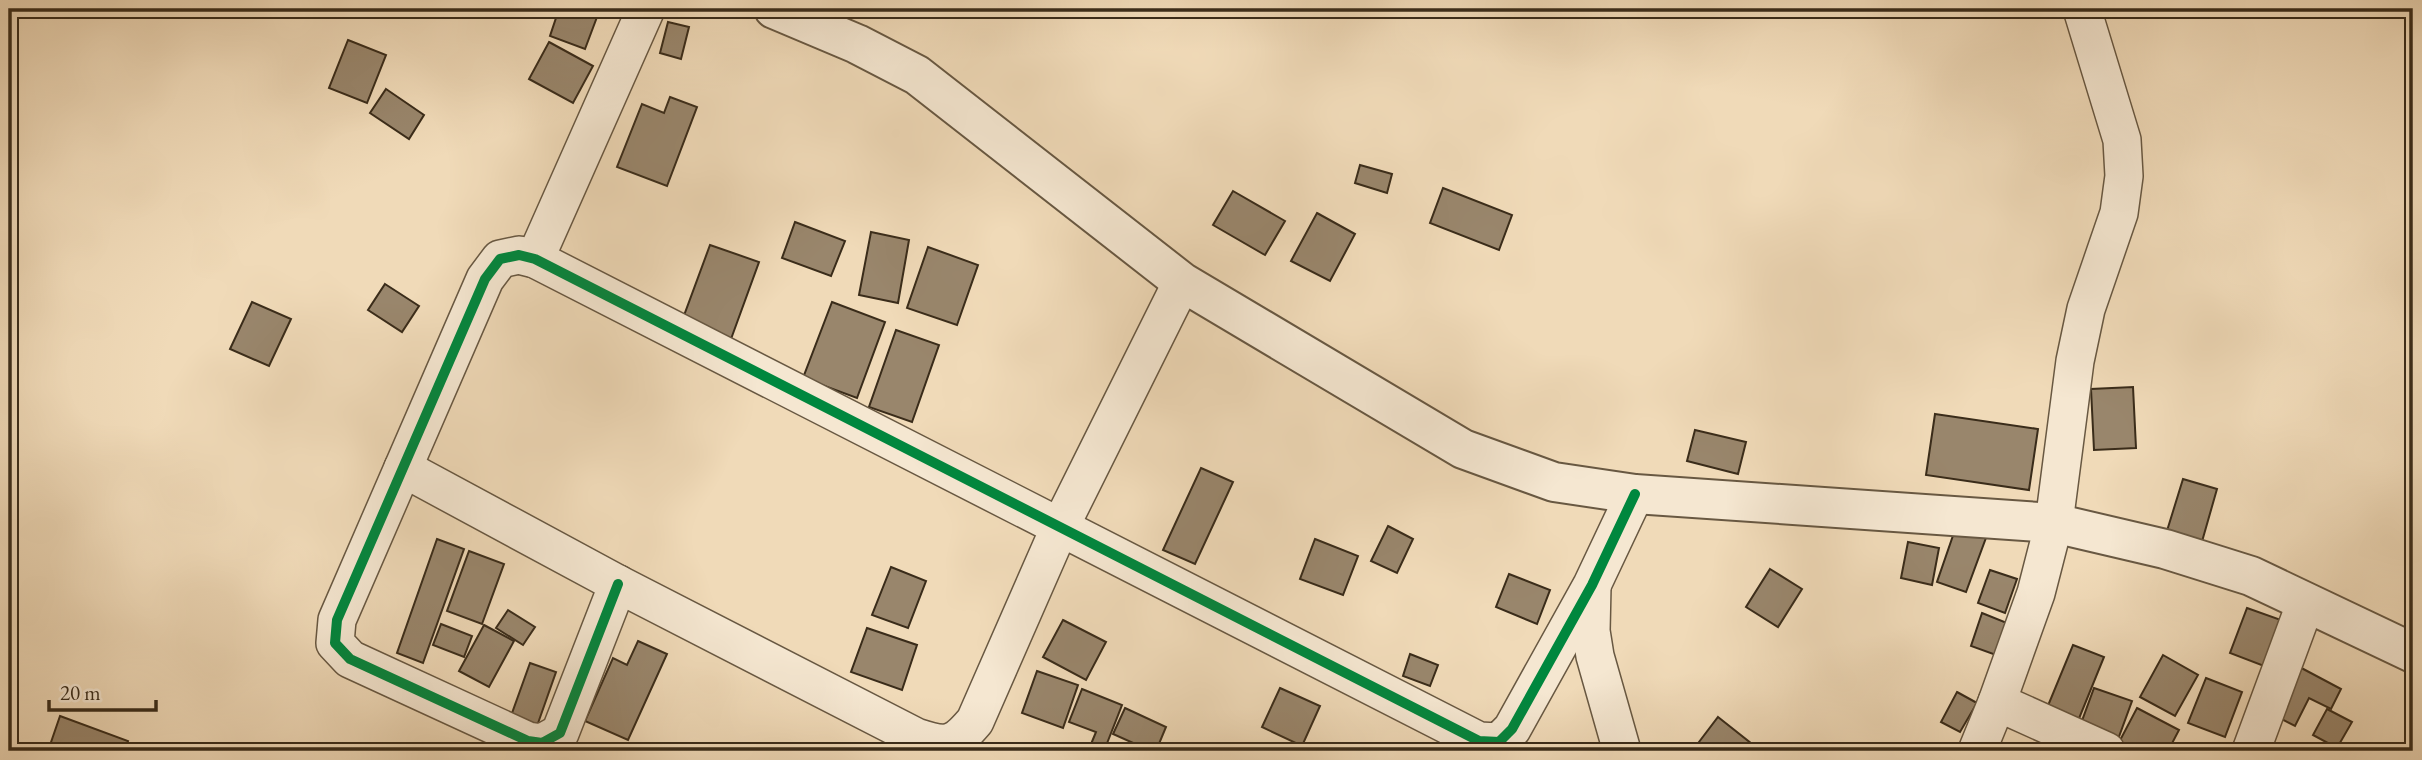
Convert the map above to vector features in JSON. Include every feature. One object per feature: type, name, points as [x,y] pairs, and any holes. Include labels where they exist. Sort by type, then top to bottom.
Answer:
[{"type":"street","points":[[535,259],[646,9]]},
{"type":"street","points":[[774,9],[857,44],[917,75],[1182,282],[1464,449],[1554,482],[1635,494],[2054,523],[2165,549],[2251,576],[2413,653]]},
{"type":"street","points":[[1977,751],[2036,593],[2054,523],[2075,361],[2086,309],[2119,213],[2124,176],[2122,140],[2082,9]]},
{"type":"street","points":[[618,584],[560,733],[542,743],[528,741],[350,659],[335,643],[337,620],[485,279],[500,259],[519,256],[535,259],[1479,741],[1497,747],[1512,729],[1592,585],[1635,494]]},
{"type":"street","points":[[403,468],[618,584],[916,737],[940,745],[960,739],[975,722],[1060,527],[1182,282]]},
{"type":"street","points":[[1592,585],[1591,631],[1595,656],[1622,751]]},
{"type":"street","points":[[2251,751],[2306,602]]},
{"type":"street","points":[[1997,702],[2106,751]]},
{"type":"building","points":[[559,9],[600,9],[585,49],[550,36]]},
{"type":"building","points":[[668,22],[689,27],[681,59],[660,53]]},
{"type":"building","points":[[348,40],[386,55],[367,103],[329,88]]},
{"type":"building","points":[[549,42],[593,66],[573,103],[529,79]]},
{"type":"building","points":[[386,89],[424,115],[409,139],[370,113]]},
{"type":"building","points":[[670,97],[697,107],[667,186],[617,167],[642,104],[664,113]]},
{"type":"building","points":[[1360,165],[1392,174],[1387,193],[1355,183]]},
{"type":"building","points":[[1443,188],[1512,215],[1499,250],[1430,223]]},
{"type":"building","points":[[1233,191],[1285,221],[1265,255],[1213,225]]},
{"type":"building","points":[[1317,213],[1355,234],[1330,281],[1291,261]]},
{"type":"building","points":[[795,222],[845,241],[831,276],[782,258]]},
{"type":"building","points":[[871,232],[909,240],[898,303],[859,295]]},
{"type":"building","points":[[710,245],[759,262],[731,339],[682,321]]},
{"type":"building","points":[[928,247],[978,265],[957,325],[907,308]]},
{"type":"building","points":[[385,284],[419,306],[402,332],[368,310]]},
{"type":"building","points":[[252,302],[291,319],[269,366],[230,349]]},
{"type":"building","points":[[832,302],[885,322],[857,398],[803,378]]},
{"type":"building","points":[[896,330],[939,345],[912,422],[869,407]]},
{"type":"building","points":[[2133,387],[2136,448],[2094,450],[2091,389]]},
{"type":"building","points":[[1935,414],[2038,429],[2029,490],[1926,475]]},
{"type":"building","points":[[1695,430],[1746,442],[1738,474],[1687,461]]},
{"type":"building","points":[[1201,468],[1233,482],[1195,564],[1163,550]]},
{"type":"building","points":[[2183,479],[2217,489],[2201,545],[2166,534]]},
{"type":"building","points":[[1957,524],[1987,535],[1966,592],[1937,582]]},
{"type":"building","points":[[1388,526],[1413,539],[1397,573],[1371,561]]},
{"type":"building","points":[[437,539],[464,549],[423,663],[397,653]]},
{"type":"building","points":[[1315,539],[1358,556],[1343,595],[1300,579]]},
{"type":"building","points":[[1908,542],[1939,548],[1932,585],[1901,578]]},
{"type":"building","points":[[469,551],[504,564],[482,624],[447,611]]},
{"type":"building","points":[[891,567],[926,581],[908,628],[872,615]]},
{"type":"building","points":[[1770,569],[1802,589],[1778,627],[1746,607]]},
{"type":"building","points":[[1990,570],[2017,579],[2005,613],[1978,603]]},
{"type":"building","points":[[1509,574],[1550,590],[1537,624],[1496,607]]},
{"type":"building","points":[[2247,608],[2281,620],[2264,666],[2230,653]]},
{"type":"building","points":[[508,610],[535,627],[523,645],[496,628]]},
{"type":"building","points":[[1982,613],[2007,623],[1996,655],[1971,646]]},
{"type":"building","points":[[1063,620],[1106,642],[1086,680],[1043,657]]},
{"type":"building","points":[[441,624],[472,636],[464,657],[433,645]]},
{"type":"building","points":[[484,625],[514,641],[489,687],[459,671]]},
{"type":"building","points":[[867,628],[917,645],[902,690],[851,672]]},
{"type":"building","points":[[638,641],[667,654],[628,740],[585,721],[613,658],[627,665]]},
{"type":"building","points":[[2073,645],[2104,657],[2078,721],[2047,708]]},
{"type":"building","points":[[1410,654],[1438,665],[1430,686],[1403,676]]},
{"type":"building","points":[[2163,655],[2198,675],[2175,716],[2140,697]]},
{"type":"building","points":[[530,663],[556,672],[537,726],[511,716]]},
{"type":"building","points":[[2292,663],[2341,689],[2331,709],[2309,698],[2295,726],[2268,712]]},
{"type":"building","points":[[1037,671],[1078,685],[1063,728],[1022,713]]},
{"type":"building","points":[[2206,678],[2242,692],[2225,737],[2188,723]]},
{"type":"building","points":[[1280,688],[1320,706],[1302,746],[1262,727]]},
{"type":"building","points":[[2094,688],[2132,701],[2117,742],[2079,729]]},
{"type":"building","points":[[1082,689],[1122,705],[1104,751],[1089,749],[1096,732],[1069,722]]},
{"type":"building","points":[[1957,692],[1977,703],[1960,732],[1941,722]]},
{"type":"building","points":[[1125,708],[1166,727],[1156,751],[1113,734]]},
{"type":"building","points":[[2137,708],[2179,730],[2168,751],[2126,751],[2117,746]]},
{"type":"building","points":[[2327,709],[2352,722],[2337,748],[2313,735]]},
{"type":"building","points":[[60,716],[128,741],[125,751],[48,751]]},
{"type":"building","points":[[1718,717],[1752,744],[1746,751],[1711,751],[1699,742]]},
{"type":"building","points":[[1119,746],[1135,751],[1117,751]]},
{"type":"cycle path","points":[[618,584],[560,733],[542,743],[528,741],[350,659],[335,643],[337,620],[485,279],[500,259],[519,255],[535,259],[1479,741],[1499,742],[1512,729],[1592,585],[1635,494]]}]
